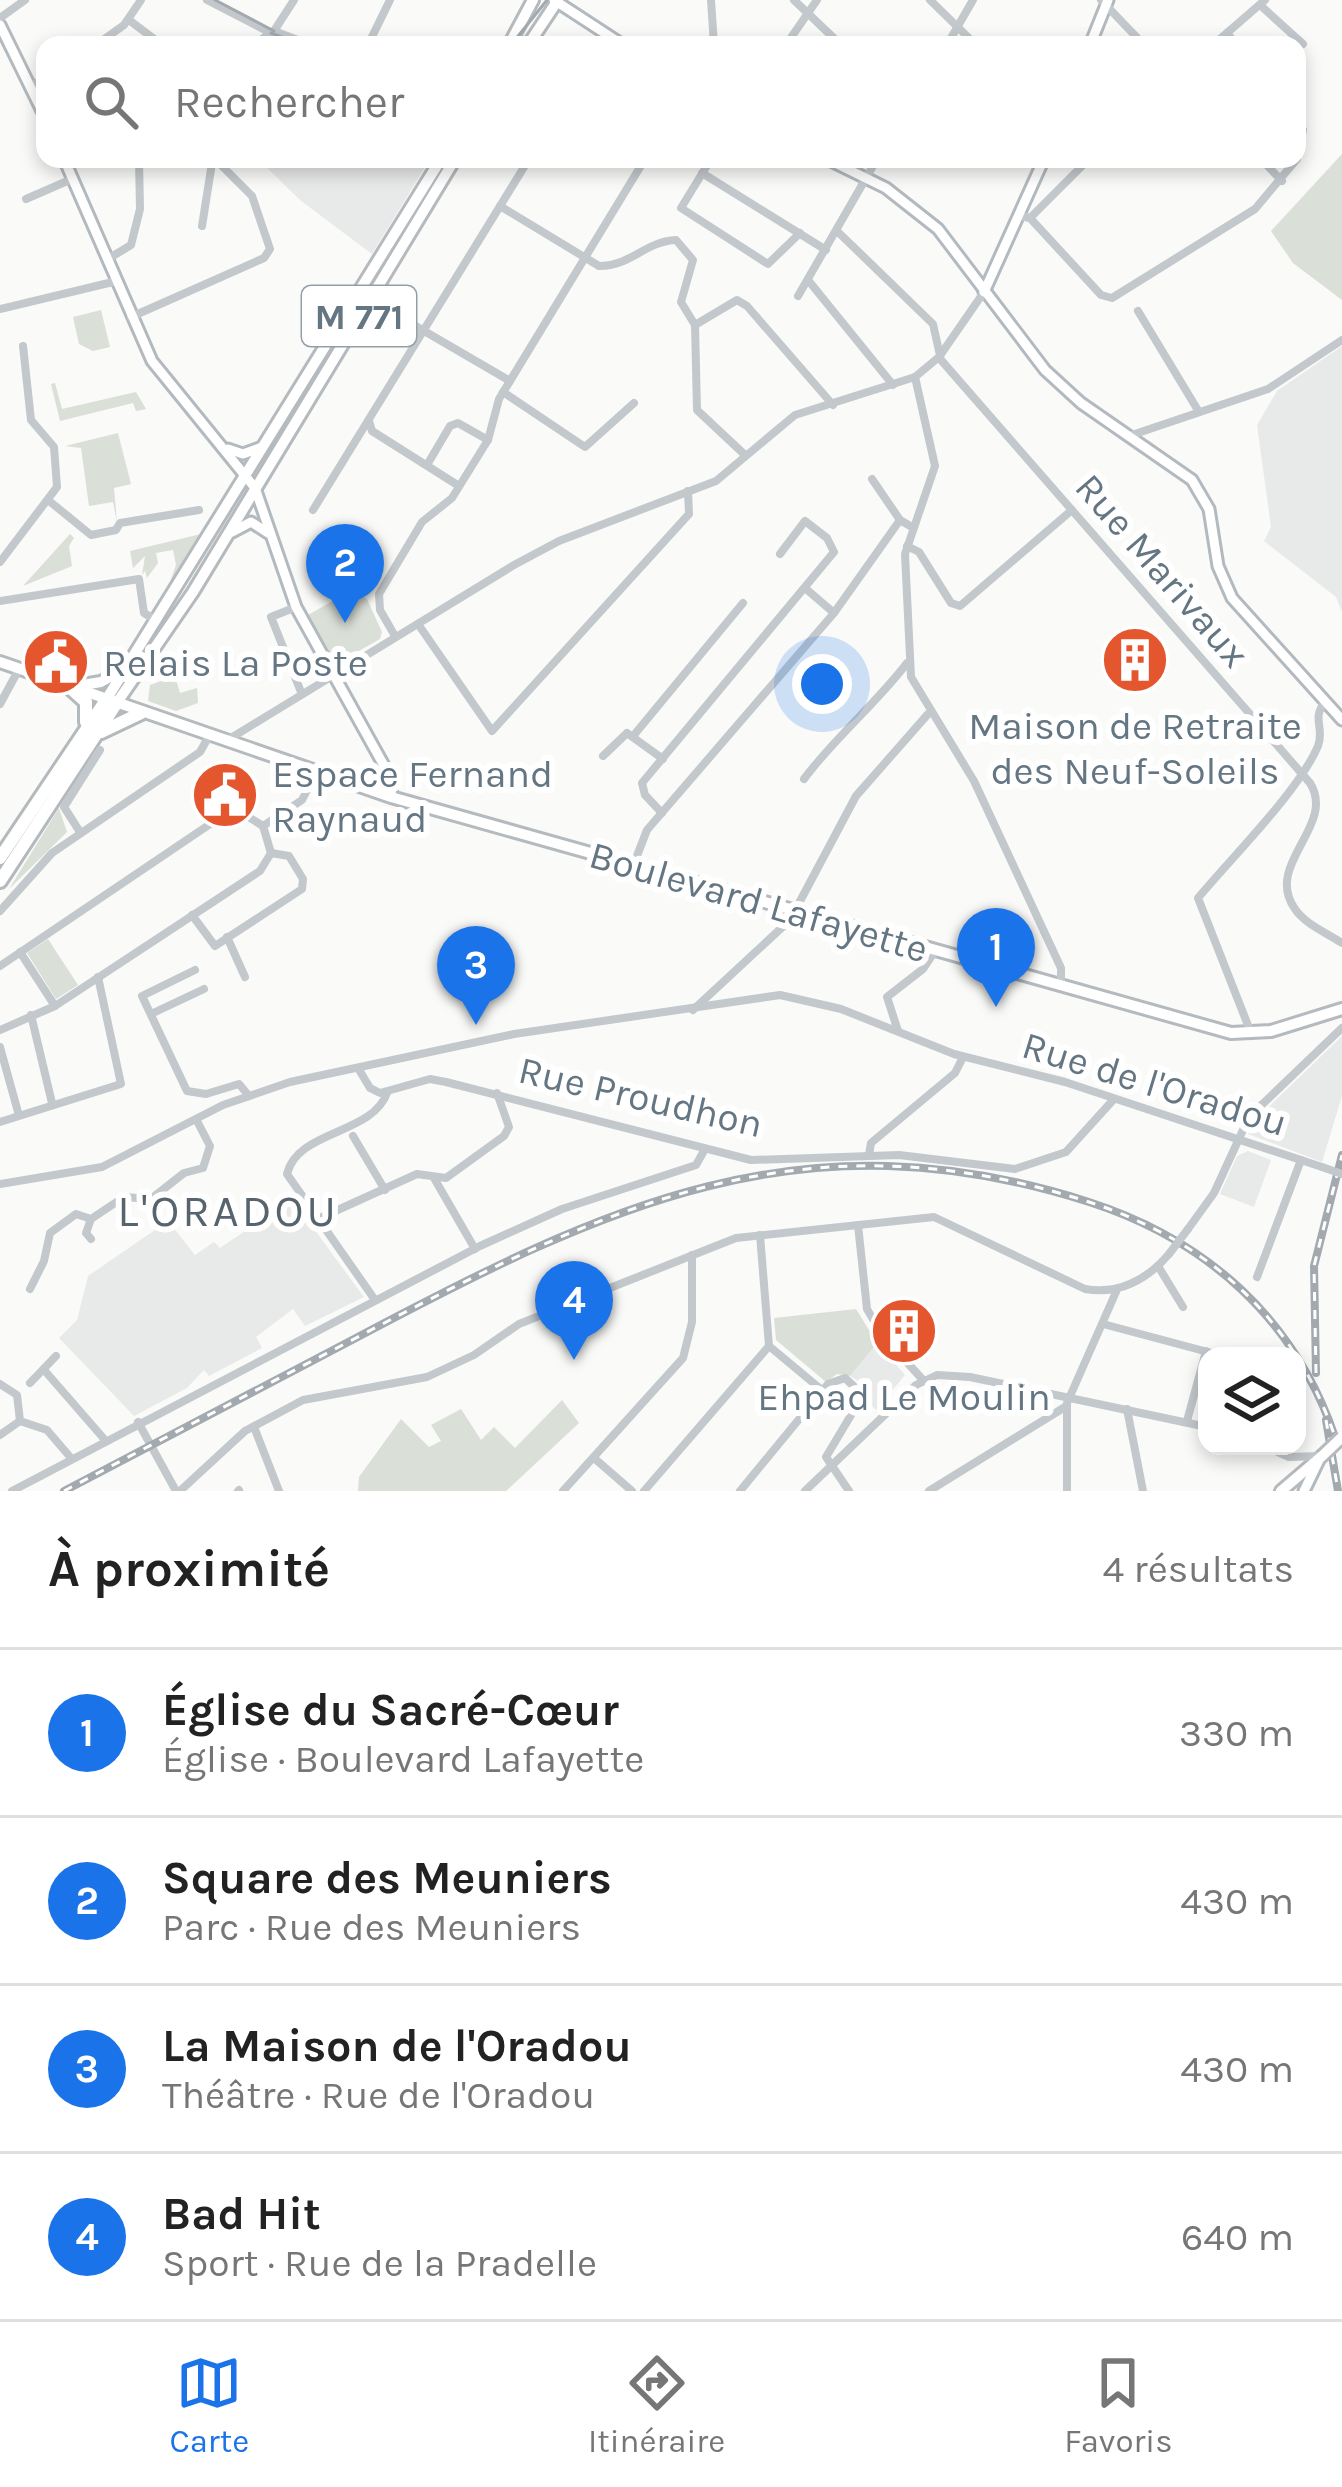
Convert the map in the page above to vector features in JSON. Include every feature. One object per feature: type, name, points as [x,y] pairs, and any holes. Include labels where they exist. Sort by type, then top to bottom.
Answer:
[{"type":"highway","points":[[68,686],[87,704],[91,740]]},
{"type":"highway","name":"M 771","points":[[0,881],[111,702]]},
{"type":"highway","points":[[91,740],[118,720],[141,713]]},
{"type":"highway","name":"M 771","points":[[0,858],[91,740]]},
{"type":"highway","points":[[0,896],[18,852]]},
{"type":"main road","points":[[512,36],[533,0]]},
{"type":"main road","points":[[535,36],[556,1],[609,36]]},
{"type":"main road","points":[[1093,36],[1105,2]]},
{"type":"main road","points":[[0,21],[36,97]]},
{"type":"main road","points":[[68,168],[155,367],[251,483],[296,607],[391,778],[391,797]]},
{"type":"main road","name":"M 771","points":[[111,702],[227,536],[269,442],[436,168]]},
{"type":"main road","name":"M 771","points":[[133,671],[158,622],[328,368],[448,168]]},
{"type":"main road","points":[[846,168],[868,178],[938,229],[1045,370],[1198,487],[1209,508],[1218,566],[1232,598],[1342,720]]},
{"type":"main road","points":[[984,292],[1025,217],[1041,168]]},
{"type":"main road","points":[[223,447],[250,454],[269,442]]},
{"type":"main road","points":[[227,536],[251,522],[271,538]]},
{"type":"main road","name":"Boulevard Lafayette","points":[[0,660],[391,797],[1061,986],[1252,1034],[1342,1009]]},
{"type":"main road","points":[[68,686],[133,671],[141,713]]},
{"type":"main road","points":[[1285,1490],[1342,1437]]},
{"type":"main road","points":[[1305,1491],[1322,1456]]},
{"type":"main road","points":[[1299,1474],[1305,1491]]},
{"type":"street","points":[[0,21],[25,0]]},
{"type":"street","points":[[109,36],[129,20],[142,0]]},
{"type":"street","points":[[207,0],[285,36]]},
{"type":"street","points":[[267,36],[294,0]]},
{"type":"street","points":[[372,36],[390,0]]},
{"type":"street","points":[[711,0],[713,36]]},
{"type":"street","points":[[794,0],[831,36]]},
{"type":"street","points":[[792,36],[817,0]]},
{"type":"street","points":[[930,0],[967,36]]},
{"type":"street","points":[[952,36],[973,0]]},
{"type":"street","points":[[1242,0],[1260,5],[1294,36]]},
{"type":"street","points":[[1105,2],[1136,36]]},
{"type":"street","points":[[1224,36],[1260,5]]},
{"type":"street","points":[[129,20],[150,36]]},
{"type":"street","points":[[31,86],[36,83]]},
{"type":"street","points":[[108,260],[130,245],[140,209],[139,168]]},
{"type":"street","points":[[202,226],[214,168]]},
{"type":"street","points":[[131,316],[268,253],[253,196],[223,168]]},
{"type":"street","points":[[313,510],[523,168]]},
{"type":"street","points":[[395,636],[380,610],[379,594],[422,522],[459,486],[488,440],[503,392],[639,168]]},
{"type":"street","points":[[705,168],[681,208],[768,264],[800,233]]},
{"type":"street","points":[[798,296],[873,168]]},
{"type":"street","points":[[1079,168],[1025,217],[1106,299],[1255,208],[1291,168]]},
{"type":"street","points":[[1270,168],[1282,181]]},
{"type":"street","points":[[702,173],[826,250]]},
{"type":"street","points":[[26,199],[72,178]]},
{"type":"street","points":[[500,206],[599,266],[616,267],[656,241],[676,240],[693,260],[681,302],[695,325],[693,401],[745,455]]},
{"type":"street","points":[[837,231],[933,324],[939,357]]},
{"type":"street","points":[[808,280],[893,385]]},
{"type":"street","points":[[0,308],[116,281]]},
{"type":"street","points":[[376,286],[383,307]]},
{"type":"street","points":[[225,742],[395,636],[559,542],[716,481],[795,416],[915,377],[939,357],[984,292]]},
{"type":"street","points":[[695,325],[737,300],[747,305],[833,405]]},
{"type":"street","points":[[328,368],[369,309],[383,307],[510,381]]},
{"type":"street","points":[[1138,311],[1199,412]]},
{"type":"street","points":[[1130,436],[1292,377],[1342,340]]},
{"type":"street","points":[[0,562],[57,487],[54,450],[31,420],[23,346]]},
{"type":"street","name":"Rue Marivaux","points":[[939,357],[1301,774]]},
{"type":"street","points":[[915,377],[935,466],[907,546],[908,662],[928,714],[965,765],[1010,850],[1061,968],[1061,986]]},
{"type":"street","points":[[503,392],[584,447],[634,403]]},
{"type":"street","points":[[369,419],[372,430],[459,486]]},
{"type":"street","points":[[427,465],[450,426],[458,423],[488,440]]},
{"type":"street","points":[[872,479],[900,520],[912,527]]},
{"type":"street","points":[[418,624],[492,731],[689,514],[688,491]]},
{"type":"street","points":[[48,500],[91,535],[116,530],[120,523],[200,510]]},
{"type":"street","points":[[907,546],[919,552],[957,606],[1072,510]]},
{"type":"street","points":[[633,866],[643,836],[834,613],[900,520]]},
{"type":"street","points":[[662,813],[645,795],[642,783],[834,552],[827,538],[805,521],[779,554]]},
{"type":"street","points":[[0,602],[139,579],[143,610],[158,622]]},
{"type":"street","points":[[805,588],[834,613]]},
{"type":"street","points":[[634,735],[742,604]]},
{"type":"street","points":[[296,607],[272,617],[302,692]]},
{"type":"street","points":[[804,779],[843,727],[874,706],[908,662]]},
{"type":"street","points":[[0,704],[20,668]]},
{"type":"street","points":[[1252,1034],[1198,898],[1301,774],[1318,746],[1316,718],[1325,701]]},
{"type":"street","points":[[692,1011],[796,912],[856,796],[928,714]]},
{"type":"street","points":[[603,756],[620,736],[634,735],[663,759]]},
{"type":"street","points":[[0,911],[52,853],[200,752],[209,736]]},
{"type":"street","points":[[80,832],[64,806],[91,740]]},
{"type":"street","points":[[263,826],[302,800],[316,772]]},
{"type":"street","points":[[1301,774],[1315,791],[1316,808],[1286,872],[1288,895],[1300,915],[1342,944]]},
{"type":"street","points":[[0,966],[223,816],[242,814],[263,826],[271,853],[260,871],[55,1006],[0,1030]]},
{"type":"street","points":[[192,915],[214,946],[304,885],[287,855],[271,853]]},
{"type":"street","points":[[227,938],[245,977]]},
{"type":"street","points":[[898,1030],[887,997],[923,969],[935,951]]},
{"type":"street","points":[[20,952],[55,1006]]},
{"type":"street","points":[[195,970],[142,996],[151,1015],[204,989]]},
{"type":"street","points":[[0,1122],[17,1112],[122,1084],[98,977]]},
{"type":"street","points":[[715,990],[715,1008]]},
{"type":"street","name":"Rue de l'Oradou","points":[[0,1184],[102,1167],[249,1096],[358,1068],[514,1034],[788,995],[898,1030],[963,1057],[1114,1099],[1342,1174]]},
{"type":"street","points":[[31,1015],[52,1103]]},
{"type":"street","name":"Rue de l'Oradou","points":[[151,1015],[187,1091],[206,1094],[239,1084],[249,1096]]},
{"type":"street","points":[[1066,1491],[1069,1402],[1116,1292],[1169,1254],[1214,1193],[1250,1117],[1342,1028]]},
{"type":"street","points":[[0,1047],[17,1112]]},
{"type":"street","points":[[869,1155],[871,1143],[955,1073],[963,1057]]},
{"type":"street","points":[[358,1068],[374,1091],[387,1093],[370,1120],[290,1163],[287,1174],[375,1300]]},
{"type":"street","name":"Rue Proudhon","points":[[387,1093],[430,1079],[751,1160],[869,1155],[1022,1167],[1066,1152],[1114,1099]]},
{"type":"street","points":[[320,1218],[417,1174],[446,1178],[504,1136],[509,1127],[497,1093]]},
{"type":"street","points":[[91,1239],[86,1233],[91,1219],[124,1197],[151,1199],[184,1173],[199,1170],[210,1146],[196,1118]]},
{"type":"street","points":[[353,1136],[385,1190]]},
{"type":"street","points":[[12,1491],[475,1249],[562,1209],[696,1166],[705,1149]]},
{"type":"street","points":[[1257,1277],[1301,1160]]},
{"type":"street","points":[[434,1178],[475,1249]]},
{"type":"street","points":[[30,1288],[57,1225],[76,1214],[91,1219]]},
{"type":"street","points":[[138,1422],[178,1491],[254,1426],[312,1396],[409,1382],[446,1370],[519,1324],[736,1238],[934,1217],[1085,1289],[1116,1292]]},
{"type":"street","points":[[858,1225],[867,1309],[883,1336],[923,1380]]},
{"type":"street","points":[[644,1491],[769,1346],[760,1235]]},
{"type":"street","points":[[563,1491],[683,1358],[692,1322],[692,1255]]},
{"type":"street","points":[[1158,1266],[1183,1307]]},
{"type":"street","points":[[1103,1324],[1198,1349]]},
{"type":"street","points":[[769,1346],[823,1391]]},
{"type":"street","points":[[30,1383],[56,1356]]},
{"type":"street","points":[[45,1371],[105,1440]]},
{"type":"street","points":[[806,1491],[923,1380],[956,1374],[1069,1402],[1198,1424]]},
{"type":"street","points":[[745,1489],[823,1391],[845,1378],[863,1395],[829,1449],[830,1467],[849,1491]]},
{"type":"street","points":[[1187,1421],[1198,1380]]},
{"type":"street","points":[[0,1384],[17,1395],[20,1421]]},
{"type":"street","points":[[928,1491],[1069,1402]]},
{"type":"street","points":[[1127,1409],[1143,1491]]},
{"type":"street","points":[[20,1421],[46,1430],[71,1458]]},
{"type":"street","points":[[0,1435],[20,1421]]},
{"type":"street","points":[[254,1426],[279,1491]]},
{"type":"street","points":[[1284,1455],[1322,1456]]},
{"type":"street","points":[[1289,1457],[1299,1474]]},
{"type":"street","points":[[594,1458],[632,1491]]},
{"type":"shaded area","points":[[1342,154],[1342,300],[1293,263],[1271,231]]},
{"type":"shaded area","points":[[267,168],[425,168],[372,254],[300,200]]},
{"type":"shaded area","points":[[101,310],[110,347],[93,351],[79,344],[73,317]]},
{"type":"shaded area","points":[[1342,346],[1342,612],[1336,597],[1264,541],[1271,527],[1257,425],[1277,391]]},
{"type":"shaded area","points":[[55,383],[62,409],[136,392],[146,409],[136,411],[133,403],[60,421],[51,384]]},
{"type":"shaded area","points":[[118,433],[131,484],[114,488],[117,522],[113,502],[89,506],[81,448],[65,446]]},
{"type":"shaded area","points":[[70,534],[74,538],[69,546],[72,566],[23,586]]},
{"type":"shaded area","points":[[201,534],[170,582],[176,565],[173,550],[156,553],[158,563],[147,578],[145,571],[142,575],[145,556],[133,568],[130,551]]},
{"type":"shaded area","points":[[352,590],[367,599],[382,632],[380,639],[343,660],[330,656],[308,615]]},
{"type":"shaded area","points":[[175,676],[180,693],[197,688],[198,703],[176,711],[148,701],[150,685]]},
{"type":"shaded area","points":[[59,808],[67,832],[9,889]]},
{"type":"shaded area","points":[[48,939],[78,985],[56,999],[27,953]]},
{"type":"shaded area","points":[[1342,1036],[1342,1096],[1322,1162],[1248,1134],[1253,1122]]},
{"type":"shaded area","points":[[1248,1151],[1271,1160],[1254,1207],[1220,1194],[1237,1156]]},
{"type":"shaded area","points":[[292,1199],[364,1297],[305,1326],[293,1309],[256,1337],[262,1348],[209,1376],[204,1370],[187,1388],[134,1416],[59,1338],[77,1320],[88,1276],[168,1221],[195,1255],[214,1242],[220,1248]]},
{"type":"shaded area","points":[[856,1309],[877,1343],[850,1376],[837,1374],[826,1382],[776,1340],[774,1318]]},
{"type":"shaded area","points":[[877,1343],[905,1375],[876,1410],[866,1400],[863,1384],[850,1376]]},
{"type":"shaded area","points":[[562,1400],[579,1423],[506,1491],[358,1491],[359,1477],[401,1419],[429,1447],[441,1441],[431,1425],[461,1409],[481,1440],[494,1427],[515,1448]]},
{"type":"tram line","points":[[215,0],[274,31]]},
{"type":"tram line","points":[[518,36],[547,0]]},
{"type":"tram line","points":[[271,33],[279,36]]},
{"type":"railway","points":[[1316,1373],[1314,1266],[1342,1155]]},
{"type":"railway","points":[[64,1491],[445,1291],[620,1213],[707,1186],[796,1170],[888,1166],[985,1176],[1089,1202],[1172,1238],[1208,1262],[1271,1321],[1318,1395],[1335,1437]]},
{"type":"railway","points":[[1326,1420],[1338,1491]]},
{"type":"place","name":"Square des Meuniers","points":[[345,623]]},
{"type":"place","name":"Maison de Retraite des Neuf-Soleils","points":[[1135,660]]},
{"type":"place","name":"Relais La Poste","points":[[56,662]]},
{"type":"place","name":"Espace Fernand Raynaud","points":[[225,795]]},
{"type":"place","name":"Église du Sacré-Cœur","points":[[996,1007]]},
{"type":"place","name":"La Maison de l'Oradou","points":[[476,1025]]},
{"type":"place","name":"Ehpad Le Moulin","points":[[904,1331]]},
{"type":"place","name":"Bad Hit","points":[[574,1360]]},
{"type":"district","name":"L'ORADOU","points":[[228,1210]]}]
